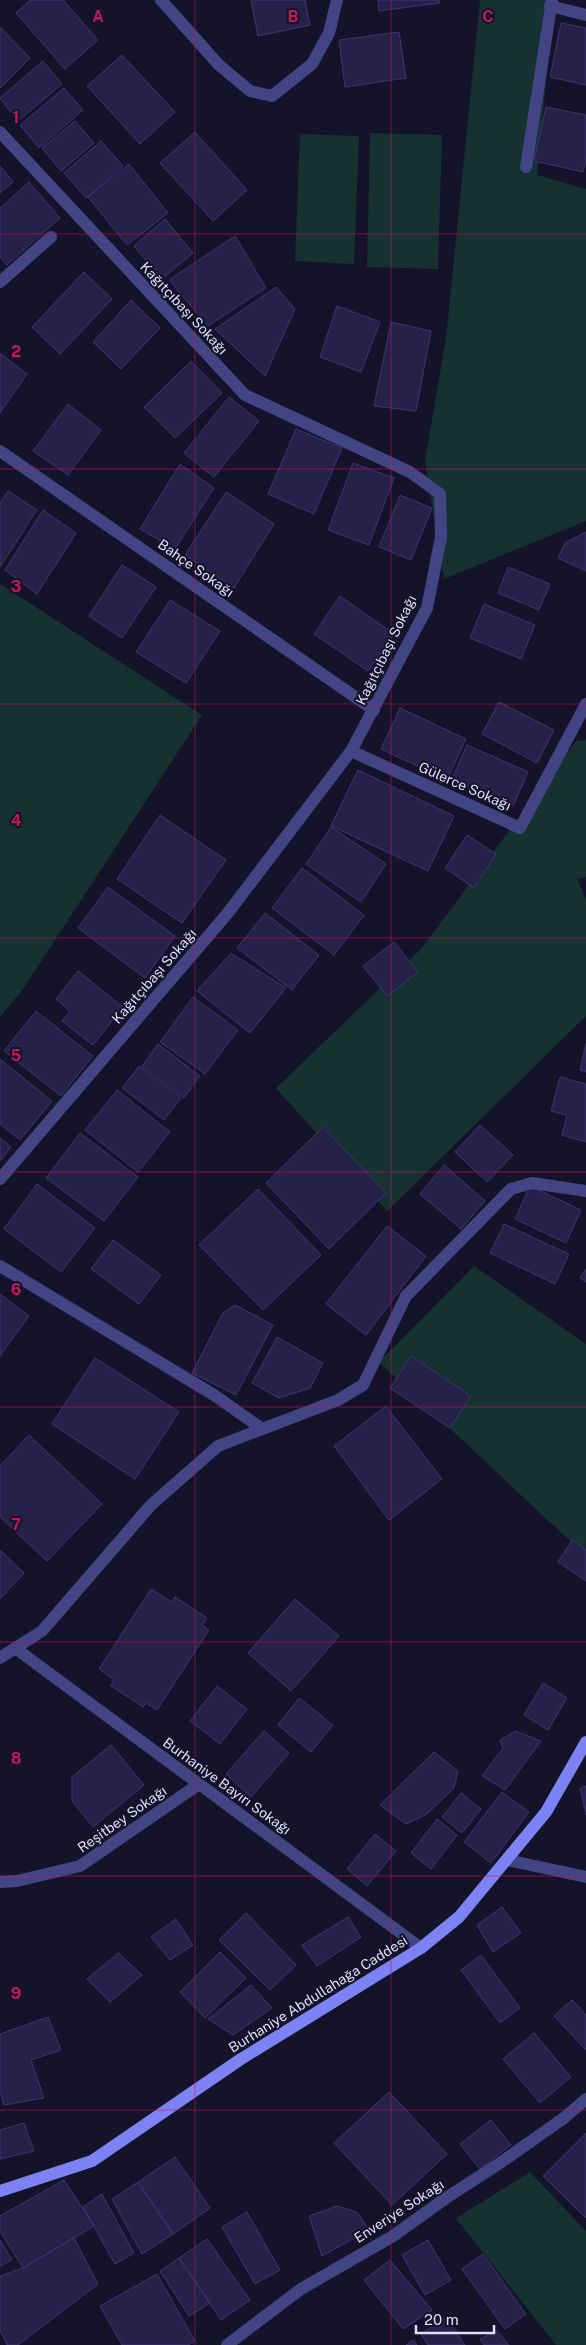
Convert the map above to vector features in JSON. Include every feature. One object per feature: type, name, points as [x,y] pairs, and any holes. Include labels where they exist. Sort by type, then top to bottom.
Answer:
[{"type":"main road","name":"Burhaniye Abdullahağa Caddesi","points":[[0,2191],[92,2161],[241,2059],[421,1948],[459,1917],[546,1812],[586,1742]]},
{"type":"street","points":[[161,0],[219,65],[250,91],[272,96],[312,64],[329,33],[337,0]]},
{"type":"street","points":[[526,168],[551,3],[586,15]]},
{"type":"street","name":"Kağıtçıbaşı Sokağı","points":[[0,132],[245,395],[410,472],[440,494],[441,537],[427,608],[351,751],[227,914],[0,1179]]},
{"type":"street","points":[[0,282],[51,237]]},
{"type":"street","name":"Bahçe Sokağı","points":[[0,451],[374,710]]},
{"type":"street","name":"Gülerce Sokağı","points":[[351,751],[520,828],[586,704]]},
{"type":"street","points":[[0,1658],[42,1630],[152,1505],[218,1446],[261,1428],[293,1419],[338,1400],[363,1385],[406,1296],[511,1189],[532,1183],[586,1191]]},
{"type":"street","points":[[0,1266],[214,1395],[261,1428]]},
{"type":"street","name":"Burhaniye Bayırı Sokağı","points":[[15,1648],[421,1948]]},
{"type":"street","name":"Reşitbey Sokağı","points":[[0,1882],[17,1881],[80,1866],[199,1784]]},
{"type":"street","points":[[507,1860],[586,1877]]},
{"type":"street","name":"Enveriye Sokağı","points":[[227,2345],[301,2289],[393,2236],[564,2118],[586,2099]]},
{"type":"green space","points":[[480,0],[554,0],[537,175],[586,189],[586,521],[444,579],[425,461],[446,338]]},
{"type":"green space","points":[[370,133],[442,135],[438,269],[367,267]]},
{"type":"green space","points":[[300,134],[359,136],[354,264],[295,261]]},
{"type":"green space","points":[[0,584],[202,715],[23,989],[0,1017]]},
{"type":"green space","points":[[586,740],[586,877],[577,879],[586,899],[586,1016],[387,1211],[276,1088],[421,949],[576,741]]},
{"type":"green space","points":[[474,1266],[586,1344],[586,1556],[379,1362]]},
{"type":"green space","points":[[530,2172],[586,2231],[586,2345],[556,2345],[456,2218]]},
{"type":"building","points":[[30,0],[63,0],[98,40],[65,69],[16,13]]},
{"type":"building","points":[[251,0],[305,0],[310,25],[258,36]]},
{"type":"building","points":[[378,0],[439,0],[440,3],[379,11]]},
{"type":"building","points":[[561,23],[586,28],[586,85],[550,77]]},
{"type":"building","points":[[0,27],[30,58],[0,88]]},
{"type":"building","points":[[399,32],[406,78],[345,87],[339,40]]},
{"type":"building","points":[[122,55],[175,112],[140,144],[87,86]]},
{"type":"building","points":[[43,61],[62,84],[18,121],[0,98]]},
{"type":"building","points":[[64,88],[83,110],[39,148],[20,125]]},
{"type":"building","points":[[546,107],[586,115],[586,158],[583,172],[534,161]]},
{"type":"building","points":[[75,121],[94,143],[61,171],[42,148]]},
{"type":"building","points":[[195,132],[247,190],[213,221],[160,163]]},
{"type":"building","points":[[101,141],[123,166],[86,198],[64,173]]},
{"type":"building","points":[[129,164],[168,213],[127,245],[88,197]]},
{"type":"building","points":[[0,166],[13,182],[0,193]]},
{"type":"building","points":[[29,182],[60,218],[7,265],[0,257],[0,208]]},
{"type":"building","points":[[165,219],[193,253],[162,279],[134,246]]},
{"type":"building","points":[[235,236],[266,288],[208,326],[169,280]]},
{"type":"building","points":[[84,272],[112,299],[60,354],[32,327]]},
{"type":"building","points":[[276,287],[295,309],[265,376],[215,329]]},
{"type":"building","points":[[131,300],[160,328],[121,369],[93,342]]},
{"type":"building","points":[[337,306],[380,322],[361,372],[320,357]]},
{"type":"building","points":[[391,322],[431,331],[416,411],[374,406]]},
{"type":"building","points":[[0,353],[27,374],[0,413]]},
{"type":"building","points":[[191,361],[222,393],[175,438],[144,407]]},
{"type":"building","points":[[229,397],[259,421],[214,477],[184,453]]},
{"type":"building","points":[[68,404],[101,430],[68,475],[33,451]]},
{"type":"building","points":[[296,429],[342,448],[314,514],[268,494]]},
{"type":"building","points":[[353,463],[394,478],[369,545],[328,530]]},
{"type":"building","points":[[180,464],[214,488],[175,549],[140,529]]},
{"type":"building","points":[[8,491],[37,510],[0,567],[0,503]]},
{"type":"building","points":[[226,492],[274,524],[234,588],[185,555]]},
{"type":"building","points":[[400,495],[432,508],[411,560],[379,547]]},
{"type":"building","points":[[43,510],[76,533],[37,594],[5,570]]},
{"type":"building","points":[[586,532],[586,571],[558,558],[565,543]]},
{"type":"building","points":[[122,565],[156,587],[122,638],[89,616]]},
{"type":"building","points":[[508,567],[550,584],[539,610],[498,593]]},
{"type":"building","points":[[340,596],[394,634],[368,671],[314,634]]},
{"type":"building","points":[[170,600],[220,631],[186,683],[136,652]]},
{"type":"building","points":[[484,604],[535,625],[521,659],[470,638]]},
{"type":"building","points":[[499,702],[554,730],[537,763],[482,734]]},
{"type":"building","points":[[400,708],[466,739],[447,780],[381,749]]},
{"type":"building","points":[[467,745],[528,772],[513,806],[452,779]]},
{"type":"building","points":[[358,770],[454,816],[428,871],[331,826]]},
{"type":"building","points":[[160,815],[226,860],[182,923],[117,879]]},
{"type":"building","points":[[331,827],[386,864],[361,902],[306,864]]},
{"type":"building","points":[[467,835],[496,854],[474,888],[445,868]]},
{"type":"building","points":[[302,868],[364,915],[334,955],[272,908]]},
{"type":"building","points":[[108,887],[175,936],[145,978],[78,928]]},
{"type":"building","points":[[265,913],[319,955],[292,990],[237,948]]},
{"type":"building","points":[[394,942],[418,972],[387,996],[363,966]]},
{"type":"building","points":[[231,953],[286,988],[250,1033],[197,991]]},
{"type":"building","points":[[78,971],[123,1007],[93,1045],[62,1021],[70,1011],[56,999]]},
{"type":"building","points":[[193,997],[238,1030],[205,1074],[160,1042]]},
{"type":"building","points":[[36,1011],[93,1056],[61,1096],[4,1051]]},
{"type":"building","points":[[586,1043],[586,1072],[580,1070]]},
{"type":"building","points":[[158,1044],[200,1076],[184,1098],[142,1066]]},
{"type":"building","points":[[0,1059],[52,1101],[20,1140],[0,1124]]},
{"type":"building","points":[[139,1066],[181,1098],[164,1120],[122,1088]]},
{"type":"building","points":[[560,1077],[586,1084],[586,1142],[562,1135],[567,1115],[551,1111]]},
{"type":"building","points":[[117,1090],[170,1132],[138,1172],[85,1130]]},
{"type":"building","points":[[480,1125],[513,1155],[487,1182],[455,1152]]},
{"type":"building","points":[[323,1127],[386,1193],[329,1249],[266,1183]]},
{"type":"building","points":[[80,1133],[138,1177],[104,1221],[46,1178]]},
{"type":"building","points":[[0,1138],[11,1147],[0,1161]]},
{"type":"building","points":[[444,1165],[485,1201],[461,1229],[420,1194]]},
{"type":"building","points":[[37,1184],[95,1228],[61,1272],[4,1229]]},
{"type":"building","points":[[530,1186],[581,1210],[566,1243],[515,1219]]},
{"type":"building","points":[[258,1189],[321,1255],[263,1310],[199,1245]]},
{"type":"building","points":[[504,1224],[569,1254],[555,1284],[490,1253]]},
{"type":"building","points":[[387,1226],[426,1256],[366,1335],[326,1304]]},
{"type":"building","points":[[113,1240],[161,1275],[139,1304],[91,1269]]},
{"type":"building","points":[[586,1269],[586,1282],[580,1278]]},
{"type":"building","points":[[0,1294],[29,1316],[0,1356]]},
{"type":"building","points":[[235,1305],[273,1325],[236,1395],[192,1373],[223,1313]]},
{"type":"building","points":[[277,1337],[323,1363],[310,1388],[279,1398],[252,1383]]},
{"type":"building","points":[[411,1356],[471,1396],[450,1428],[390,1388]]},
{"type":"building","points":[[95,1358],[179,1412],[135,1479],[52,1424]]},
{"type":"building","points":[[386,1406],[442,1479],[389,1520],[334,1446]]},
{"type":"building","points":[[29,1435],[102,1504],[47,1561],[0,1517],[0,1466]]},
{"type":"building","points":[[572,1540],[586,1550],[586,1581],[558,1562]]},
{"type":"building","points":[[0,1550],[24,1573],[0,1599]]},
{"type":"building","points":[[151,1589],[172,1602],[175,1597],[207,1618],[202,1625],[209,1630],[157,1710],[146,1703],[143,1707],[111,1686],[114,1680],[99,1669]]},
{"type":"building","points":[[295,1599],[339,1636],[291,1691],[248,1653]]},
{"type":"building","points":[[543,1683],[567,1698],[548,1730],[524,1715]]},
{"type":"building","points":[[217,1686],[247,1709],[220,1744],[190,1721]]},
{"type":"building","points":[[299,1698],[333,1725],[311,1752],[278,1725]]},
{"type":"building","points":[[264,1731],[289,1753],[251,1797],[226,1774]]},
{"type":"building","points":[[516,1731],[541,1741],[505,1790],[482,1776],[503,1748],[500,1740]]},
{"type":"building","points":[[111,1745],[144,1785],[93,1827],[72,1801],[72,1777]]},
{"type":"building","points":[[434,1752],[458,1771],[454,1788],[427,1814],[406,1824],[380,1805]]},
{"type":"building","points":[[586,1786],[586,1815],[580,1788]]},
{"type":"building","points":[[502,1792],[529,1812],[491,1863],[464,1842]]},
{"type":"building","points":[[461,1793],[481,1809],[462,1833],[442,1817]]},
{"type":"building","points":[[437,1819],[457,1835],[431,1869],[411,1853]]},
{"type":"building","points":[[375,1834],[396,1851],[367,1886],[347,1869]]},
{"type":"building","points":[[502,1907],[521,1933],[493,1952],[477,1925]]},
{"type":"building","points":[[246,1913],[296,1965],[270,1990],[219,1940]]},
{"type":"building","points":[[348,1917],[361,1937],[317,1966],[302,1945]]},
{"type":"building","points":[[176,1919],[193,1945],[170,1960],[151,1937]]},
{"type":"building","points":[[220,1952],[246,1978],[205,2018],[180,1992]]},
{"type":"building","points":[[118,1953],[142,1975],[110,2002],[87,1979]]},
{"type":"building","points":[[481,1955],[520,2008],[500,2023],[461,1970]]},
{"type":"building","points":[[251,1985],[272,2008],[233,2035],[208,2019]]},
{"type":"building","points":[[572,2000],[586,2015],[586,2050],[554,2016]]},
{"type":"building","points":[[48,2017],[61,2050],[31,2060],[44,2098],[4,2105],[0,2090],[0,2034]]},
{"type":"building","points":[[534,2033],[571,2077],[540,2103],[503,2059]]},
{"type":"building","points":[[389,2092],[447,2154],[392,2205],[334,2143]]},
{"type":"building","points":[[491,2120],[511,2145],[480,2169],[460,2144]]},
{"type":"building","points":[[24,2123],[34,2151],[0,2159],[0,2130]]},
{"type":"building","points":[[586,2133],[586,2218],[543,2176]]},
{"type":"building","points":[[175,2157],[210,2208],[173,2234],[138,2182]]},
{"type":"building","points":[[64,2180],[94,2226],[23,2268],[0,2231],[0,2216]]},
{"type":"building","points":[[138,2182],[173,2234],[142,2254],[112,2199]]},
{"type":"building","points":[[102,2194],[134,2253],[115,2264],[83,2207]]},
{"type":"building","points":[[337,2206],[357,2212],[369,2230],[322,2256],[309,2216]]},
{"type":"building","points":[[247,2212],[280,2270],[255,2284],[222,2227]]},
{"type":"building","points":[[74,2238],[98,2284],[18,2345],[7,2345],[0,2330],[0,2276],[23,2268]]},
{"type":"building","points":[[207,2239],[250,2300],[221,2320],[179,2258]]},
{"type":"building","points":[[0,2240],[12,2260],[0,2266]]},
{"type":"building","points":[[428,2240],[451,2280],[425,2295],[402,2255]]},
{"type":"building","points":[[483,2254],[526,2314],[505,2329],[462,2269]]},
{"type":"building","points":[[179,2258],[210,2303],[189,2316],[160,2271]]},
{"type":"building","points":[[390,2260],[432,2310],[403,2329],[364,2280]]},
{"type":"building","points":[[157,2274],[195,2341],[188,2345],[122,2345],[100,2306]]},
{"type":"building","points":[[447,2317],[465,2345],[428,2345],[421,2334]]},
{"type":"building","points":[[497,2331],[509,2345],[484,2345],[480,2339]]},
{"type":"building","points":[[413,2340],[417,2345],[406,2345]]}]
